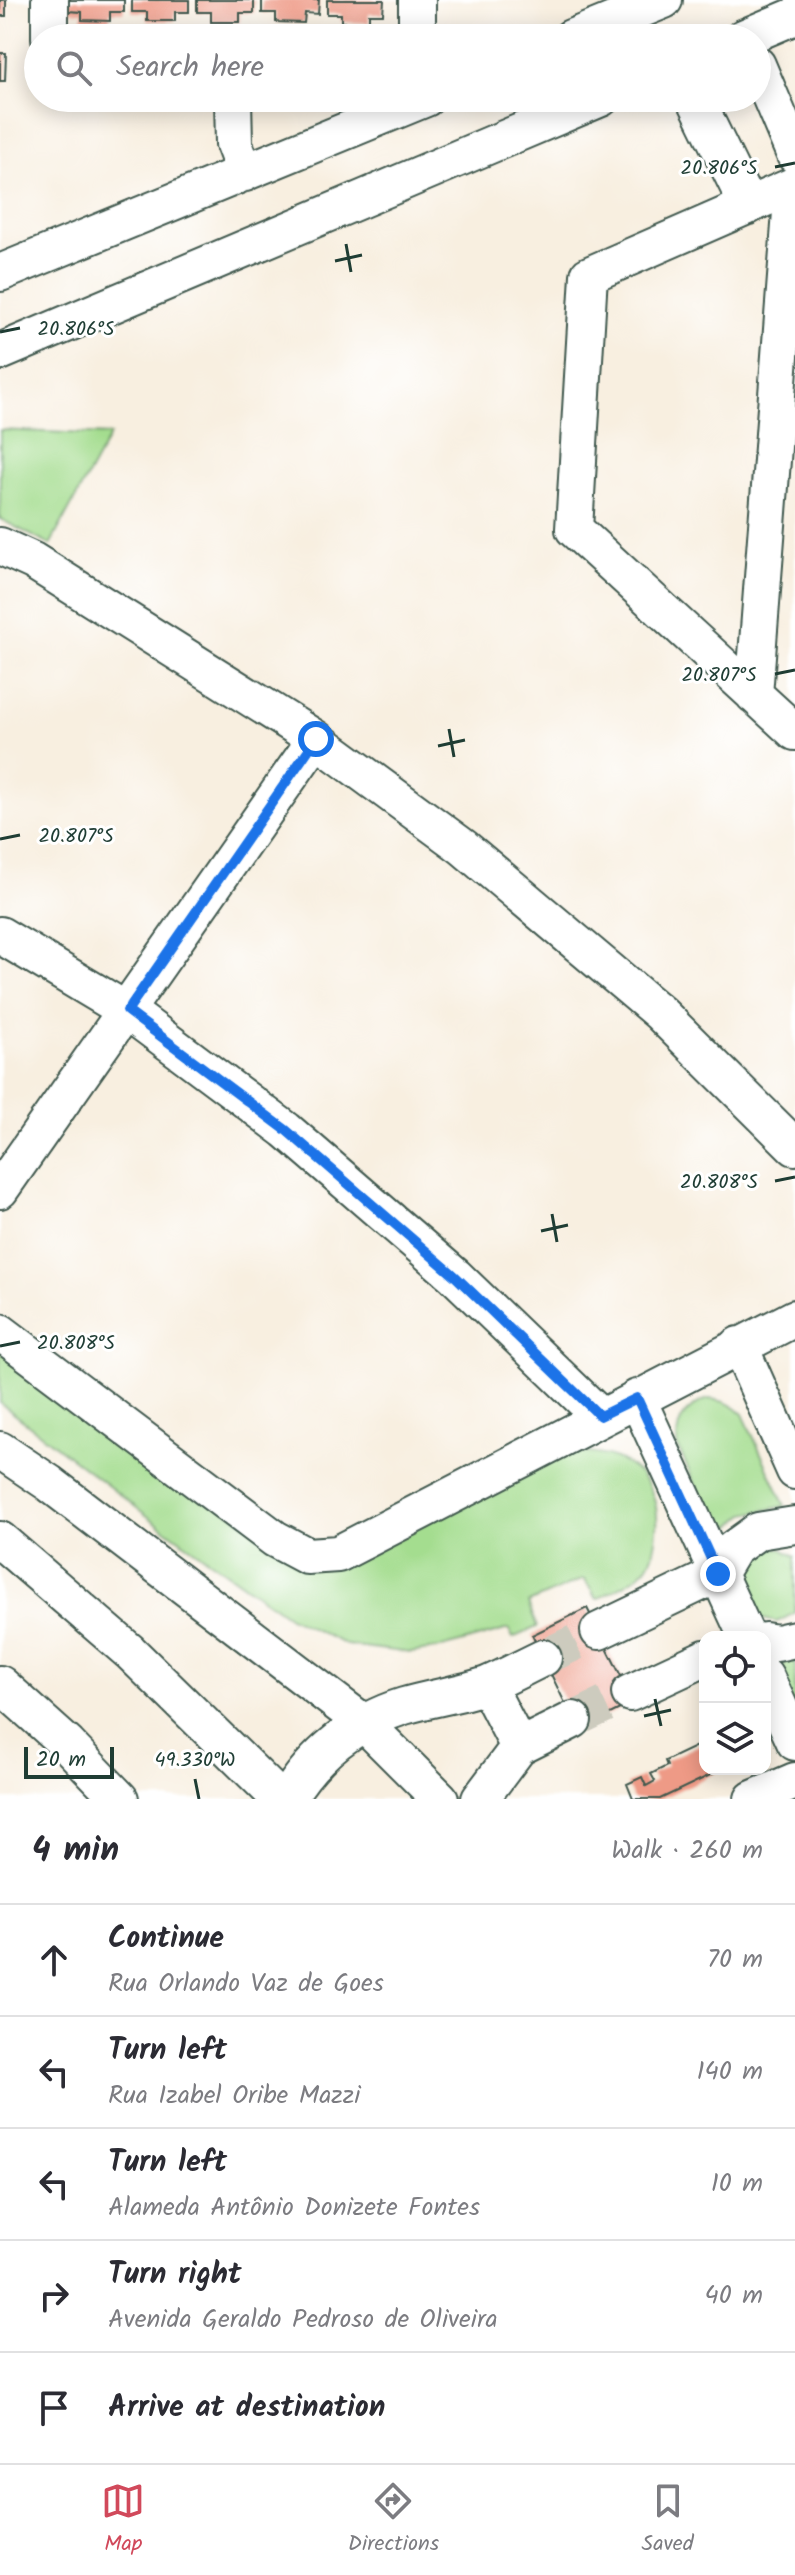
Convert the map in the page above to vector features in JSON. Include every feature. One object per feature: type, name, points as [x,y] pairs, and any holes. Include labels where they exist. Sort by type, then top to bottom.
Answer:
[{"type":"street","points":[[50,0],[50,24]]},
{"type":"street","points":[[417,0],[417,24]]},
{"type":"street","points":[[605,24],[664,0]]},
{"type":"street","points":[[771,31],[795,16]]},
{"type":"street","points":[[754,695],[794,175],[771,110]]},
{"type":"street","points":[[233,112],[234,144],[245,173]]},
{"type":"street","points":[[0,273],[392,112]]},
{"type":"street","points":[[0,352],[568,112]]},
{"type":"street","points":[[702,112],[748,206]]},
{"type":"street","points":[[794,175],[748,206],[589,275],[574,529],[795,732]]},
{"type":"street","points":[[0,546],[33,561],[316,739],[463,847],[660,1013],[795,1147]]},
{"type":"street","points":[[0,1190],[316,739]]},
{"type":"street","points":[[0,935],[127,1011],[286,1130],[455,1276],[600,1416]]},
{"type":"street","points":[[0,1332],[275,1539],[307,1556],[338,1554],[795,1318]]},
{"type":"street","points":[[739,1345],[795,1471]]},
{"type":"street","points":[[637,1398],[744,1631]]},
{"type":"street","points":[[0,1450],[49,1483],[365,1724],[440,1799]]},
{"type":"street","points":[[599,1631],[718,1574],[733,1549],[758,1531],[795,1525]]},
{"type":"street","points":[[0,1540],[130,1652],[280,1799]]},
{"type":"street","points":[[771,1642],[795,1639]]},
{"type":"street","points":[[287,1799],[299,1778],[318,1757],[340,1738],[365,1724],[401,1707],[487,1685],[543,1658]]},
{"type":"street","points":[[630,1693],[699,1661]]},
{"type":"street","points":[[0,1684],[68,1745],[120,1799]]},
{"type":"street","points":[[487,1685],[519,1747]]},
{"type":"street","points":[[771,1689],[795,1742]]},
{"type":"street","points":[[480,1799],[519,1747],[573,1720]]},
{"type":"street","points":[[753,1799],[795,1781]]},
{"type":"green space","points":[[0,430],[110,435],[50,545],[0,519]]},
{"type":"green space","points":[[0,1348],[305,1566],[565,1453],[602,1455],[618,1460],[644,1479],[652,1493],[656,1510],[657,1530],[652,1557],[633,1579],[597,1599],[584,1579],[528,1603],[537,1627],[513,1638],[509,1629],[446,1647],[411,1653],[346,1645],[289,1617],[154,1521],[0,1403]]},
{"type":"green space","points":[[708,1399],[727,1403],[743,1414],[785,1506],[746,1514],[719,1536],[677,1445],[678,1429],[684,1416]]},
{"type":"green space","points":[[780,1548],[795,1556],[795,1613],[777,1622],[753,1617],[737,1571],[754,1552]]},
{"type":"green space","points":[[795,1661],[795,1726],[771,1675],[771,1665]]},
{"type":"building","points":[[0,0],[6,0],[6,16],[0,16]]},
{"type":"building","points":[[67,0],[124,0],[124,12],[110,12],[110,21],[82,20],[82,12],[67,11]]},
{"type":"building","points":[[132,0],[189,0],[189,12],[175,12],[175,21],[147,21],[147,12],[132,12]]},
{"type":"building","points":[[197,0],[254,0],[254,13],[240,13],[240,22],[211,22],[211,12],[197,12]]},
{"type":"building","points":[[262,0],[319,0],[318,14],[305,13],[304,23],[276,22],[276,13],[262,13]]},
{"type":"building","points":[[327,0],[384,0],[383,14],[369,14],[369,23],[341,22],[341,14],[327,14]]},
{"type":"building","points":[[0,53],[6,53],[5,81],[0,81]]},
{"type":"building","points":[[587,1608],[634,1702],[578,1730],[532,1635]]},
{"type":"building","points":[[699,1745],[699,1775],[710,1775],[660,1799],[633,1799],[627,1784],[642,1777],[646,1786],[655,1781],[651,1774],[667,1766],[665,1761]]},
{"type":"tunnel","points":[[543,1658],[599,1631]]},
{"type":"tunnel","points":[[573,1720],[630,1693]]},
{"type":"route","points":[[316,739],[127,1011],[286,1130],[455,1276],[600,1416],[637,1398],[718,1574]]}]
